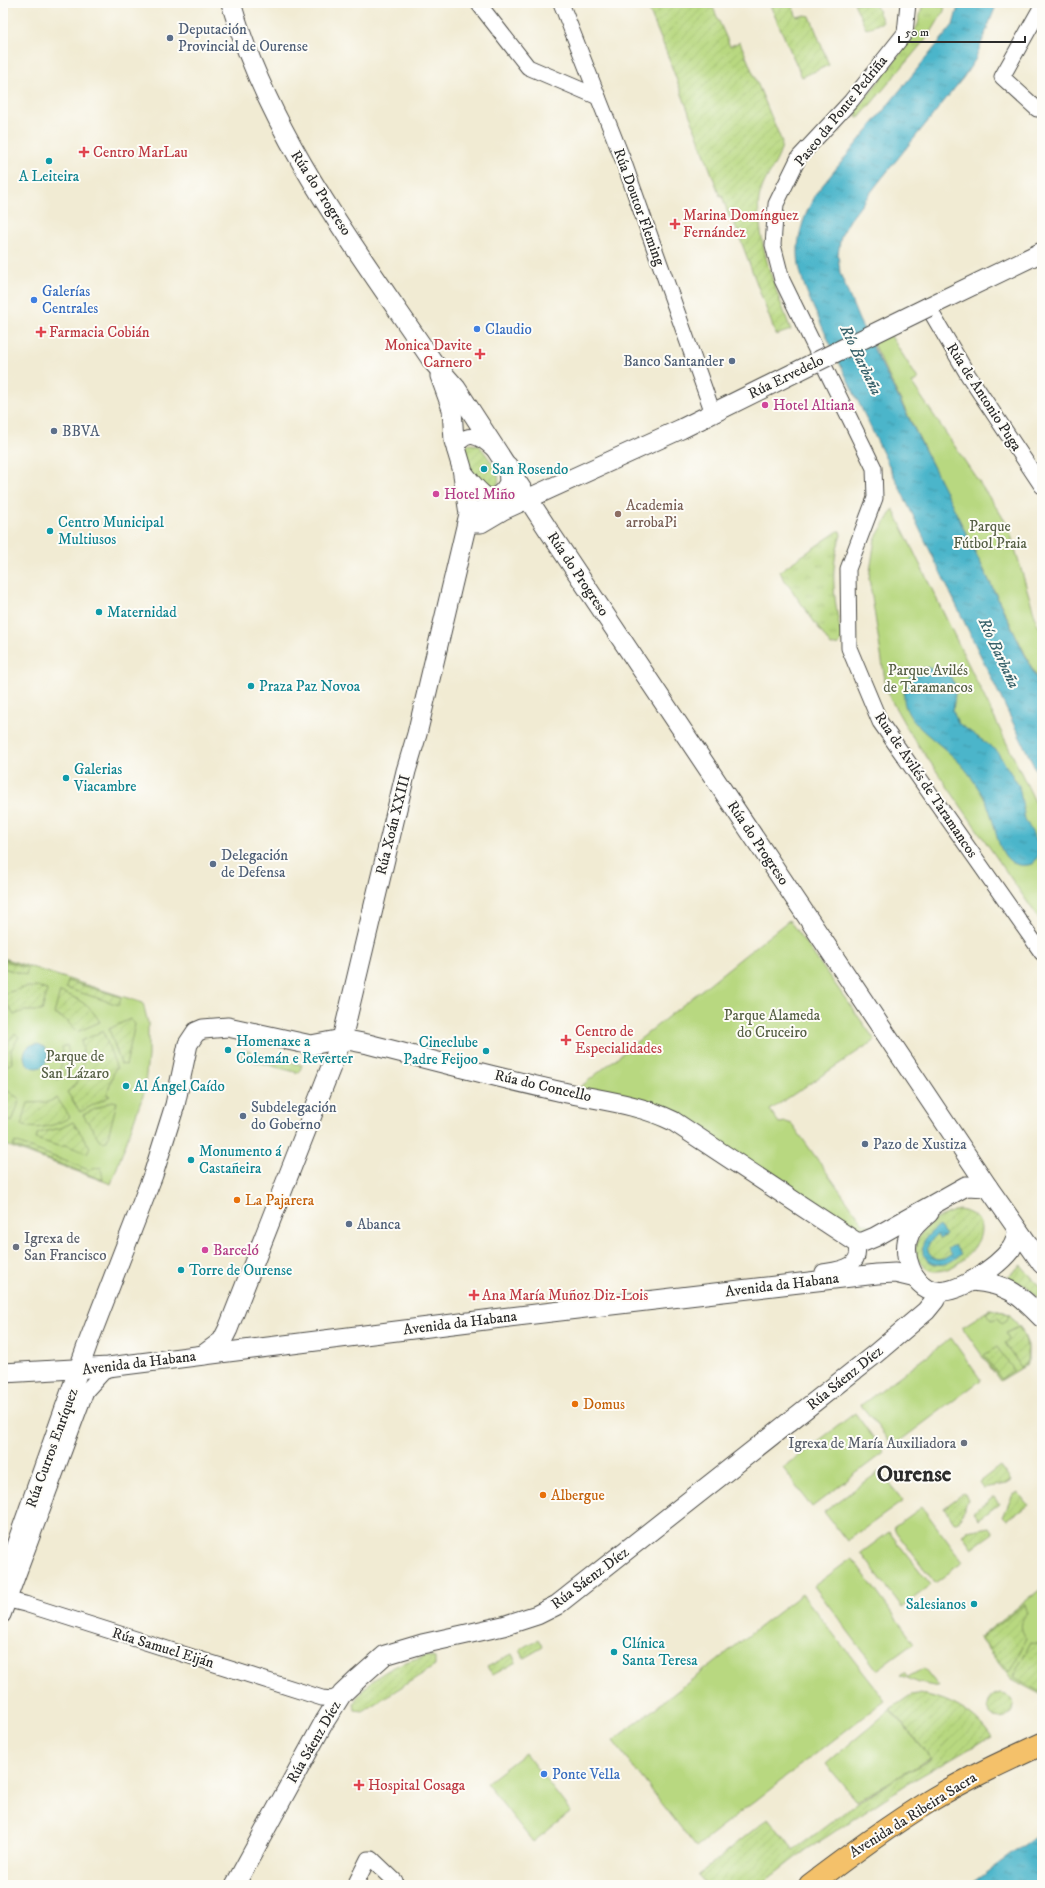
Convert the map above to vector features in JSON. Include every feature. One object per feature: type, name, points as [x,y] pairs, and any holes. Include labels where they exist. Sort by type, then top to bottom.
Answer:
[{"type":"highway","name":"Avenida da Ribeira Sacra","points":[[810,1885],[863,1845],[932,1799],[986,1769],[1042,1744]]},
{"type":"street","name":"Rúa do Progreso","points":[[231,3],[239,29],[260,84],[298,160],[438,368],[456,388],[505,461],[524,500],[547,528],[988,1187]]},
{"type":"street","points":[[478,3],[528,67],[598,97]]},
{"type":"street","name":"Rúa Doutor Fleming","points":[[561,3],[623,160],[713,413]]},
{"type":"street","name":"Paseo da Ponte Pedriña","points":[[829,376],[782,280],[773,245],[776,204],[799,157],[851,101],[905,33],[908,3]]},
{"type":"street","points":[[1037,109],[1002,77],[1042,6]]},
{"type":"street","name":"Rúa Ervedelo","points":[[524,500],[713,413],[1042,252]]},
{"type":"street","name":"Rúa de Antonio Puga","points":[[928,307],[968,375],[1042,486]]},
{"type":"street","name":"Rúa do Progreso","points":[[438,368],[452,409],[459,459]]},
{"type":"street","name":"Rua de Avilés de Taramancos","points":[[829,376],[874,468],[875,498],[848,569],[849,648],[880,722],[1042,953]]},
{"type":"street","name":"Rúa do Progreso","points":[[459,459],[459,443],[464,437],[471,436],[484,441],[505,461]]},
{"type":"street","points":[[459,459],[478,488],[493,499],[507,503],[524,500]]},
{"type":"street","name":"Rúa Xoán XXIII","points":[[203,1355],[222,1341],[228,1330],[310,1124],[342,1039],[467,523],[468,502],[459,459]]},
{"type":"street","points":[[467,523],[504,491],[509,483],[505,461]]},
{"type":"street","points":[[467,523],[481,523],[524,500]]},
{"type":"street","name":"Rúa do Concello","points":[[144,1203],[175,1105],[188,1044],[196,1032],[210,1028],[228,1027],[311,1045],[342,1039],[368,1044],[558,1091],[637,1107],[658,1113],[673,1121],[856,1242]]},
{"type":"street","name":"Rúa Xoán XXIII","points":[[310,1124],[309,1101],[320,1059],[317,1050],[311,1045]]},
{"type":"street","points":[[762,1287],[786,1279],[848,1266],[853,1263],[858,1256],[856,1242],[863,1242],[875,1237],[966,1186],[988,1187],[1042,1264]]},
{"type":"street","points":[[955,1192],[921,1220],[910,1234],[906,1245],[907,1254],[916,1278],[928,1289],[937,1291],[949,1289],[972,1281],[1002,1258],[1011,1249],[1017,1236],[1017,1229]]},
{"type":"street","name":"Rúa Curros Enríquez","points":[[3,1582],[80,1370],[88,1343],[144,1203]]},
{"type":"street","name":"Avenida da Habana","points":[[3,1373],[80,1370],[108,1367],[877,1274],[900,1273],[916,1278]]},
{"type":"street","points":[[972,1281],[989,1282],[1007,1288],[1023,1298],[1042,1318]]},
{"type":"street","name":"Rúa Sáenz Díez","points":[[234,1885],[325,1707],[342,1694],[385,1655],[422,1644],[503,1626],[537,1615],[557,1605],[874,1355],[926,1311],[935,1300],[937,1291]]},
{"type":"street","points":[[5,1606],[86,1391],[108,1367]]},
{"type":"street","name":"Rúa Samuel Eiján","points":[[5,1606],[13,1601],[25,1604],[325,1707]]},
{"type":"street","points":[[355,1885],[368,1859],[372,1859],[395,1881],[392,1885]]},
{"type":"green space","points":[[646,3],[711,3],[730,46],[740,42],[782,142],[779,155],[762,188],[758,210],[762,239],[768,265],[791,330],[776,335],[732,217],[729,217],[722,195],[720,196],[664,46]]},
{"type":"green space","points":[[769,3],[791,3],[797,17],[805,15],[810,16],[829,65],[802,77]]},
{"type":"green space","points":[[854,3],[875,3],[883,22],[866,29]]},
{"type":"green space","points":[[923,3],[945,3],[944,11],[930,34],[859,118],[856,116],[858,108],[910,41],[918,24]]},
{"type":"green space","name":"Parque Fútbol Praia","points":[[889,333],[918,379],[912,383],[1008,525],[1037,623],[1042,631],[1042,688],[872,342]]},
{"type":"green space","points":[[468,444],[479,445],[490,459],[498,476],[499,481],[497,486],[488,488],[474,478],[463,452]]},
{"type":"green space","name":"Parque Avilés de Taramancos","points":[[893,509],[1042,816],[1042,923],[908,730],[887,693],[869,578],[875,539]]},
{"type":"green space","points":[[840,531],[841,535],[835,562],[834,587],[842,639],[839,645],[831,646],[780,571]]},
{"type":"green space","name":"Parque Alameda do Cruceiro","points":[[789,920],[875,1040],[770,1110],[779,1123],[786,1122],[792,1124],[863,1223],[871,1225],[870,1229],[860,1235],[722,1146],[579,1088]]},
{"type":"green space","name":"Parque de San Lázaro","points":[[3,958],[143,1003],[148,1023],[148,1056],[144,1093],[111,1184],[3,1144]]},
{"type":"green space","points":[[3,960],[28,968],[26,975],[3,968]]},
{"type":"green space","points":[[68,981],[121,997],[119,1005],[66,988]]},
{"type":"green space","points":[[26,987],[37,987],[47,990],[42,1011],[24,1011],[14,1015],[3,997],[3,994]]},
{"type":"green space","points":[[60,992],[83,1003],[92,1011],[100,1022],[77,1032],[65,1019],[54,1014]]},
{"type":"green space","points":[[130,1019],[135,1024],[126,1065],[121,1064],[109,1029]]},
{"type":"green space","points":[[103,1031],[117,1069],[115,1068],[107,1095],[110,1096],[80,1112],[67,1092],[77,1081],[82,1069],[83,1056],[81,1041]]},
{"type":"green space","points":[[15,1033],[19,1037],[11,1050],[12,1063],[6,1066],[4,1057],[6,1048]]},
{"type":"green space","points":[[67,1045],[69,1055],[68,1064],[64,1073],[58,1080],[54,1076],[62,1063],[62,1047]]},
{"type":"green space","points":[[243,1050],[302,1065],[299,1073],[241,1058]]},
{"type":"green space","points":[[3,1085],[9,1092],[20,1099],[12,1122],[3,1118]]},
{"type":"green space","points":[[57,1098],[70,1117],[46,1127],[34,1128],[21,1125],[28,1103],[48,1102]]},
{"type":"green space","points":[[112,1101],[117,1102],[107,1141],[101,1142],[83,1115]]},
{"type":"green space","points":[[73,1122],[90,1147],[87,1153],[65,1145],[61,1147],[36,1139],[38,1133],[61,1128]]},
{"type":"green space","points":[[15,1142],[89,1170],[101,1167],[103,1180],[13,1146]]},
{"type":"green space","points":[[959,1210],[974,1216],[980,1225],[980,1236],[974,1247],[965,1258],[954,1266],[941,1271],[926,1268],[920,1263],[917,1257],[916,1248],[918,1240],[922,1233],[935,1220],[943,1215]]},
{"type":"green space","points":[[1021,1265],[1042,1289],[1042,1301],[1027,1287],[1007,1277]]},
{"type":"green space","points":[[989,1310],[1004,1312],[1010,1315],[1022,1330],[1028,1345],[1028,1364],[1000,1381],[962,1327]]},
{"type":"green space","points":[[991,1310],[1003,1312],[1009,1315],[1007,1320],[1002,1323],[998,1318],[991,1320],[986,1313]]},
{"type":"green space","points":[[1019,1327],[1025,1340],[1027,1353],[1027,1363],[1021,1367],[1005,1343],[1009,1339],[1006,1333]]},
{"type":"green space","points":[[951,1338],[981,1380],[893,1446],[861,1405]]},
{"type":"green space","points":[[997,1347],[1014,1370],[1001,1379],[984,1355]]},
{"type":"green space","points":[[855,1413],[884,1452],[812,1507],[783,1468]]},
{"type":"green space","points":[[1000,1466],[1011,1481],[1006,1484],[983,1488],[979,1482]]},
{"type":"green space","points":[[880,1471],[903,1501],[847,1541],[824,1512]]},
{"type":"green space","points":[[1018,1492],[1028,1505],[1007,1521],[1003,1517],[1012,1496]]},
{"type":"green space","points":[[964,1493],[968,1499],[960,1520],[955,1523],[944,1508]]},
{"type":"green space","points":[[994,1497],[999,1504],[979,1519],[973,1512]]},
{"type":"green space","points":[[922,1507],[963,1562],[935,1583],[893,1528]]},
{"type":"green space","points":[[989,1527],[993,1533],[972,1548],[962,1534],[967,1531]]},
{"type":"green space","points":[[889,1532],[931,1585],[902,1607],[861,1553]]},
{"type":"green space","points":[[852,1558],[914,1643],[877,1670],[814,1586]]},
{"type":"green space","points":[[1042,1588],[1042,1695],[1011,1679],[979,1638]]},
{"type":"green space","points":[[802,1594],[885,1700],[696,1847],[613,1741]]},
{"type":"green space","points":[[1025,1604],[1028,1614],[1023,1620],[1022,1629],[1027,1638],[1009,1673],[981,1638]]},
{"type":"green space","points":[[538,1639],[543,1647],[524,1658],[520,1650]]},
{"type":"green space","points":[[1031,1642],[1042,1644],[1042,1693],[1013,1677]]},
{"type":"green space","points":[[512,1654],[516,1662],[493,1675],[487,1667]]},
{"type":"green space","points":[[427,1656],[435,1658],[435,1666],[363,1711],[355,1710],[354,1704],[359,1695],[375,1679],[385,1672],[406,1662]]},
{"type":"green space","points":[[924,1668],[939,1687],[919,1683],[900,1675],[904,1672],[908,1677]]},
{"type":"green space","points":[[1000,1693],[1009,1697],[1013,1706],[1009,1715],[1000,1719],[991,1715],[987,1706],[991,1697]]},
{"type":"green space","points":[[917,1694],[939,1698],[959,1707],[978,1721],[992,1738],[969,1748],[907,1784],[799,1855],[760,1885],[707,1885],[698,1875],[768,1818],[794,1850],[857,1803],[895,1779],[932,1759],[890,1709],[911,1695]]},
{"type":"green space","points":[[890,1710],[931,1758],[857,1801],[826,1764]]},
{"type":"green space","points":[[525,1753],[571,1812],[533,1842],[486,1783]]},
{"type":"water","name":"Río Barbaña","points":[[959,3],[997,3],[975,60],[963,78],[850,220],[841,236],[838,254],[840,273],[859,320],[944,488],[1042,690],[1042,783],[826,335],[809,297],[799,265],[798,249],[800,232],[817,192],[953,25]]},
{"type":"water","points":[[928,667],[947,672],[956,686],[953,711],[958,723],[996,750],[1019,786],[1025,819],[1040,847],[1038,856],[1033,864],[1022,865],[1013,863],[1007,858],[998,841],[990,812],[982,794],[971,777],[958,761],[914,722],[909,714],[905,706],[904,698],[908,679],[913,673]]},
{"type":"water","points":[[36,1044],[44,1048],[48,1056],[44,1064],[36,1068],[28,1064],[24,1056],[28,1048]]},
{"type":"water","points":[[939,1226],[946,1235],[940,1239],[937,1235],[930,1241],[928,1252],[930,1255],[938,1260],[944,1259],[952,1254],[948,1249],[954,1245],[961,1254],[945,1264],[936,1264],[927,1260],[923,1249],[924,1240]]},
{"type":"water","points":[[1042,1832],[1042,1885],[969,1885]]},
{"type":"place","name":"Deputación Provincial de Ourense","points":[[170,38]]},
{"type":"place","name":"Centro MarLau","points":[[84,152]]},
{"type":"place","name":"A Leiteira","points":[[49,161]]},
{"type":"place","name":"Marina Domínguez Fernández","points":[[675,224]]},
{"type":"place","name":"Galerías Centrales","points":[[34,300]]},
{"type":"place","name":"Claudio","points":[[477,329]]},
{"type":"place","name":"Farmacia Cobián","points":[[41,332]]},
{"type":"place","name":"Monica Davite Carnero","points":[[480,354]]},
{"type":"place","name":"Banco Santander","points":[[732,361]]},
{"type":"place","name":"Hotel Altiana","points":[[765,405]]},
{"type":"place","name":"BBVA","points":[[54,431]]},
{"type":"place","name":"San Rosendo","points":[[484,469]]},
{"type":"place","name":"Hotel Miño","points":[[436,494]]},
{"type":"place","name":"Academia arrobaPi","points":[[618,514]]},
{"type":"place","name":"Centro Municipal Multiusos","points":[[50,531]]},
{"type":"place","name":"Maternidad","points":[[99,612]]},
{"type":"place","name":"Praza Paz Novoa","points":[[251,686]]},
{"type":"place","name":"Galerias Viacambre","points":[[66,778]]},
{"type":"place","name":"Delegación de Defensa","points":[[213,864]]},
{"type":"place","name":"Centro de Especialidades","points":[[566,1040]]},
{"type":"place","name":"Homenaxe a Colemán e Reverter","points":[[228,1050]]},
{"type":"place","name":"Cineclube Padre Feijoo","points":[[486,1051]]},
{"type":"place","name":"Al Ángel Caído","points":[[126,1086]]},
{"type":"place","name":"Subdelegación do Goberno","points":[[243,1116]]},
{"type":"place","name":"Pazo de Xustiza","points":[[865,1144]]},
{"type":"place","name":"Monumento á Castañeira","points":[[191,1160]]},
{"type":"place","name":"La Pajarera","points":[[237,1200]]},
{"type":"place","name":"Abanca","points":[[349,1224]]},
{"type":"place","name":"Igrexa de San Francisco","points":[[16,1247]]},
{"type":"place","name":"Barceló","points":[[205,1250]]},
{"type":"place","name":"Torre de Ourense","points":[[181,1270]]},
{"type":"place","name":"Ana María Muñoz Diz-Lois","points":[[474,1295]]},
{"type":"place","name":"Domus","points":[[575,1404]]},
{"type":"place","name":"Igrexa de María Auxiliadora","points":[[964,1443]]},
{"type":"place","name":"Albergue","points":[[543,1495]]},
{"type":"place","name":"Salesianos","points":[[974,1604]]},
{"type":"place","name":"Clínica Santa Teresa","points":[[614,1652]]},
{"type":"place","name":"Ponte Vella","points":[[544,1774]]},
{"type":"place","name":"Hospital Cosaga","points":[[359,1785]]},
{"type":"district","name":"Ourense","points":[[914,1474]]}]
